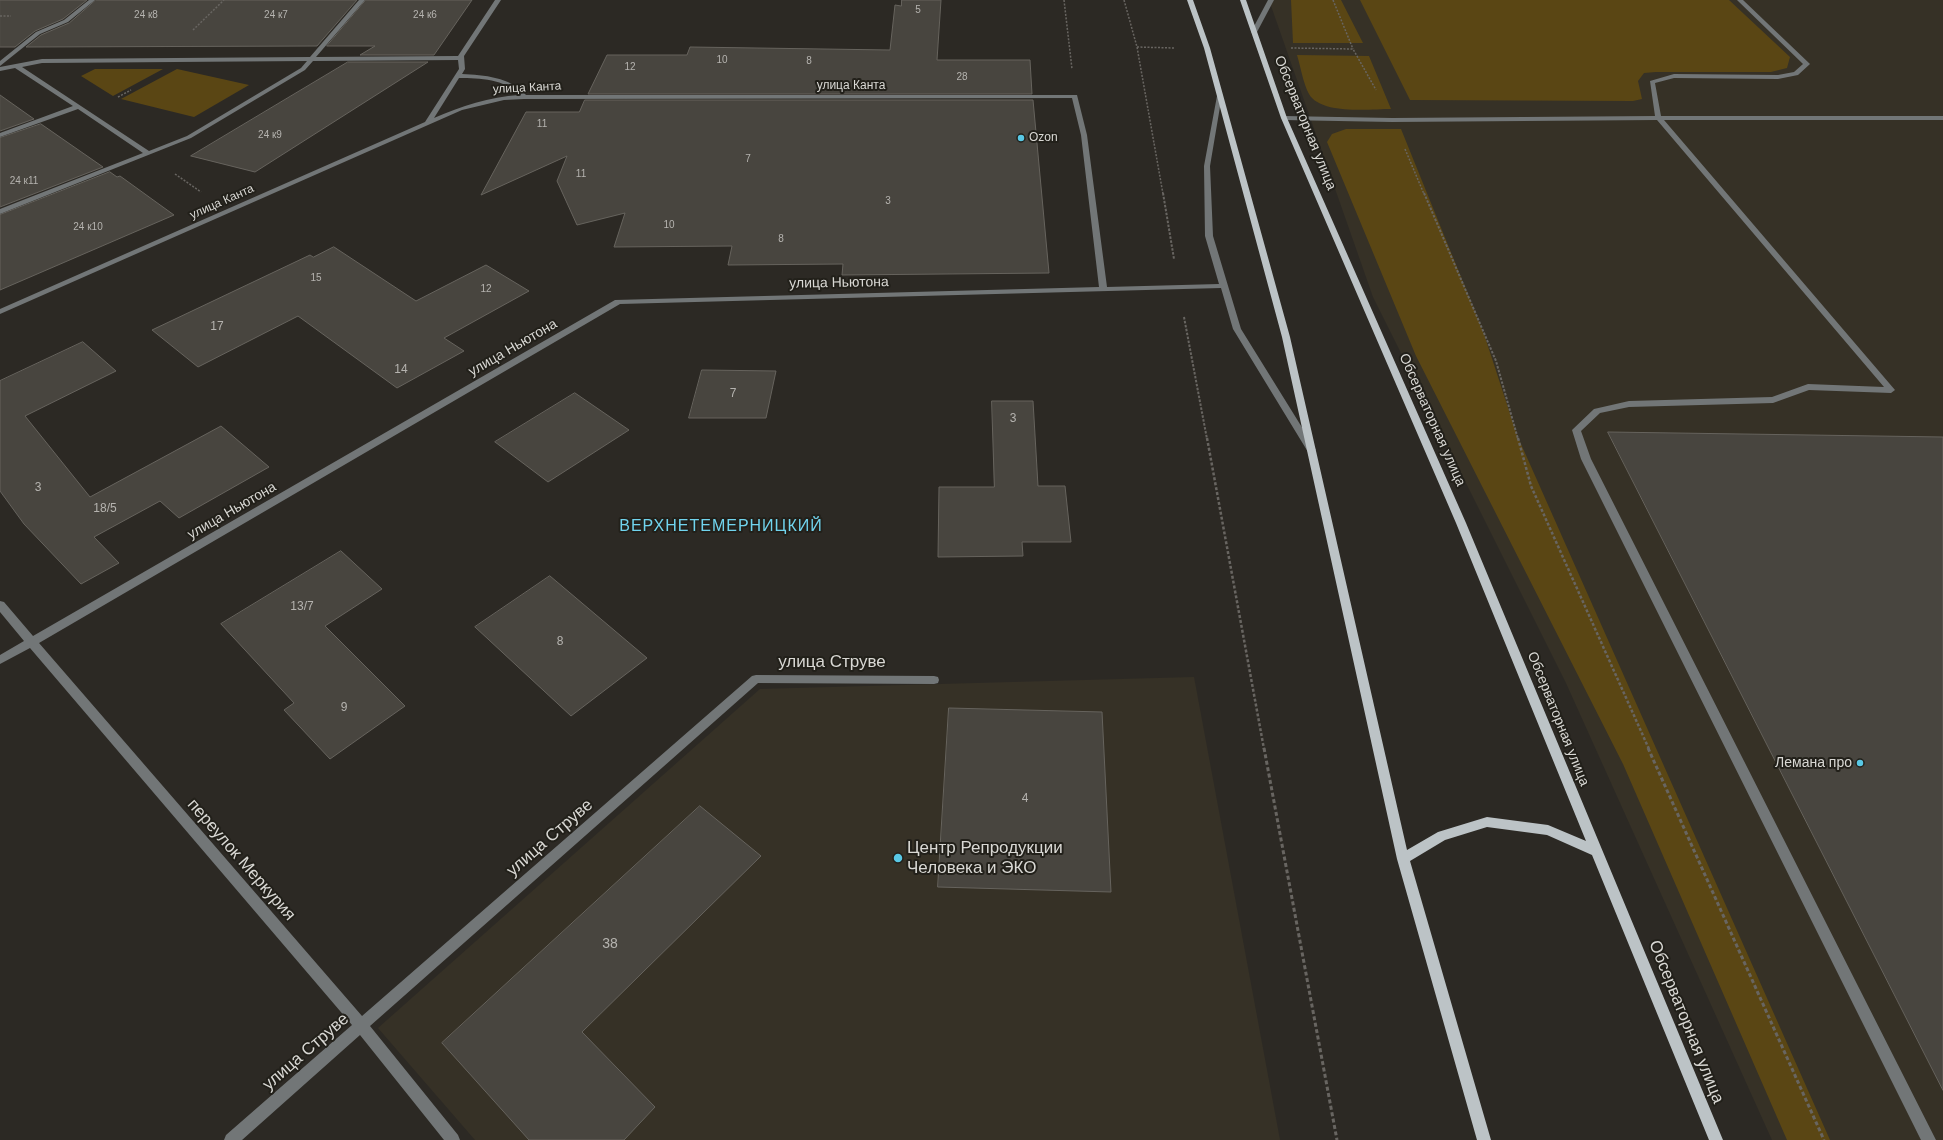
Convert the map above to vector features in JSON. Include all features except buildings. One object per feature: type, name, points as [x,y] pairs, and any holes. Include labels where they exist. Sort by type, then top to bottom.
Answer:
[{"type":"main road","points":[[1190,0],[1207,48],[1286,337],[1403,859],[1484,1140]]},
{"type":"main road","name":"Обсерваторная улица","points":[[1243,0],[1284,118],[1461,523],[1716,1140]]},
{"type":"main road","points":[[1403,859],[1442,836],[1486,822],[1548,830],[1597,851]]},
{"type":"street","points":[[0,64],[38,33],[66,21],[92,0]]},
{"type":"street","points":[[0,212],[189,137],[303,69],[362,0]]},
{"type":"street","points":[[460,58],[498,0]]},
{"type":"street","points":[[1254,32],[1271,0]]},
{"type":"street","points":[[1740,0],[1807,64],[1796,74],[1778,77],[1674,76],[1652,82],[1658,117],[1891,390],[1808,387],[1773,400],[1629,404],[1597,411],[1576,430],[1589,466],[1929,1140]]},
{"type":"street","points":[[0,68],[42,61],[460,58]]},
{"type":"street","points":[[428,124],[463,66],[460,58]]},
{"type":"street","points":[[16,65],[146,154]]},
{"type":"street","points":[[458,76],[486,77],[515,87],[520,90],[524,97]]},
{"type":"street","points":[[1075,96],[1084,135],[1103,289]]},
{"type":"street","name":"улица Канта","points":[[0,312],[460,109],[504,98],[1075,96]]},
{"type":"street","points":[[1220,96],[1207,166],[1209,236],[1237,329],[1312,451]]},
{"type":"street","points":[[0,136],[78,107]]},
{"type":"street","points":[[1284,118],[1392,120],[1658,117],[1943,118]]},
{"type":"street","name":"улица Ньютона","points":[[0,660],[618,302],[1224,286]]},
{"type":"street","name":"переулок Меркурия","points":[[0,605],[362,1027],[453,1140]]},
{"type":"street","name":"улица Струве","points":[[231,1140],[362,1027],[756,679],[934,680]]},
{"type":"path","points":[[1064,0],[1075,96]]},
{"type":"path","points":[[1124,0],[1137,47],[1179,288],[1337,1140]]},
{"type":"path","points":[[1333,0],[1353,49],[1392,120],[1496,361],[1531,486],[1824,1140]]},
{"type":"path","points":[[1137,47],[1207,48]]},
{"type":"path","points":[[1260,48],[1353,49]]},
{"type":"path","points":[[146,154],[230,211]]},
{"type":"shaded area","points":[[1269,0],[1943,0],[1943,1140],[1772,1140],[1566,683],[1373,297]]},
{"type":"shaded area","points":[[1291,0],[1341,0],[1363,43],[1293,43]]},
{"type":"shaded area","points":[[1360,0],[1729,0],[1790,57],[1787,68],[1771,72],[1644,73],[1638,81],[1642,99],[1633,101],[1410,100]]},
{"type":"shaded area","points":[[1297,55],[1369,56],[1391,109],[1359,110],[1335,108],[1315,101],[1307,90]]},
{"type":"shaded area","points":[[95,69],[163,69],[113,96],[81,76]]},
{"type":"shaded area","points":[[177,69],[249,85],[194,117],[121,99]]},
{"type":"shaded area","points":[[1346,129],[1401,129],[1484,334],[1517,435],[1830,1140],[1787,1140],[1623,764],[1416,356],[1327,142],[1332,134]]},
{"type":"shaded area","name":"Центр Репродукции Человека и ЭКО","points":[[1194,677],[1280,1140],[475,1140],[378,1028],[760,689]]},
{"type":"place","name":"Ozon","points":[[1021,138]]},
{"type":"place","name":"Лемана про","points":[[1860,763]]},
{"type":"place","name":"Центр Репродукции Человека и ЭКО","points":[[898,858]]},
{"type":"district","name":"ВЕРХНЕТЕМЕРНИЦКИЙ","points":[[721,527]]}]
